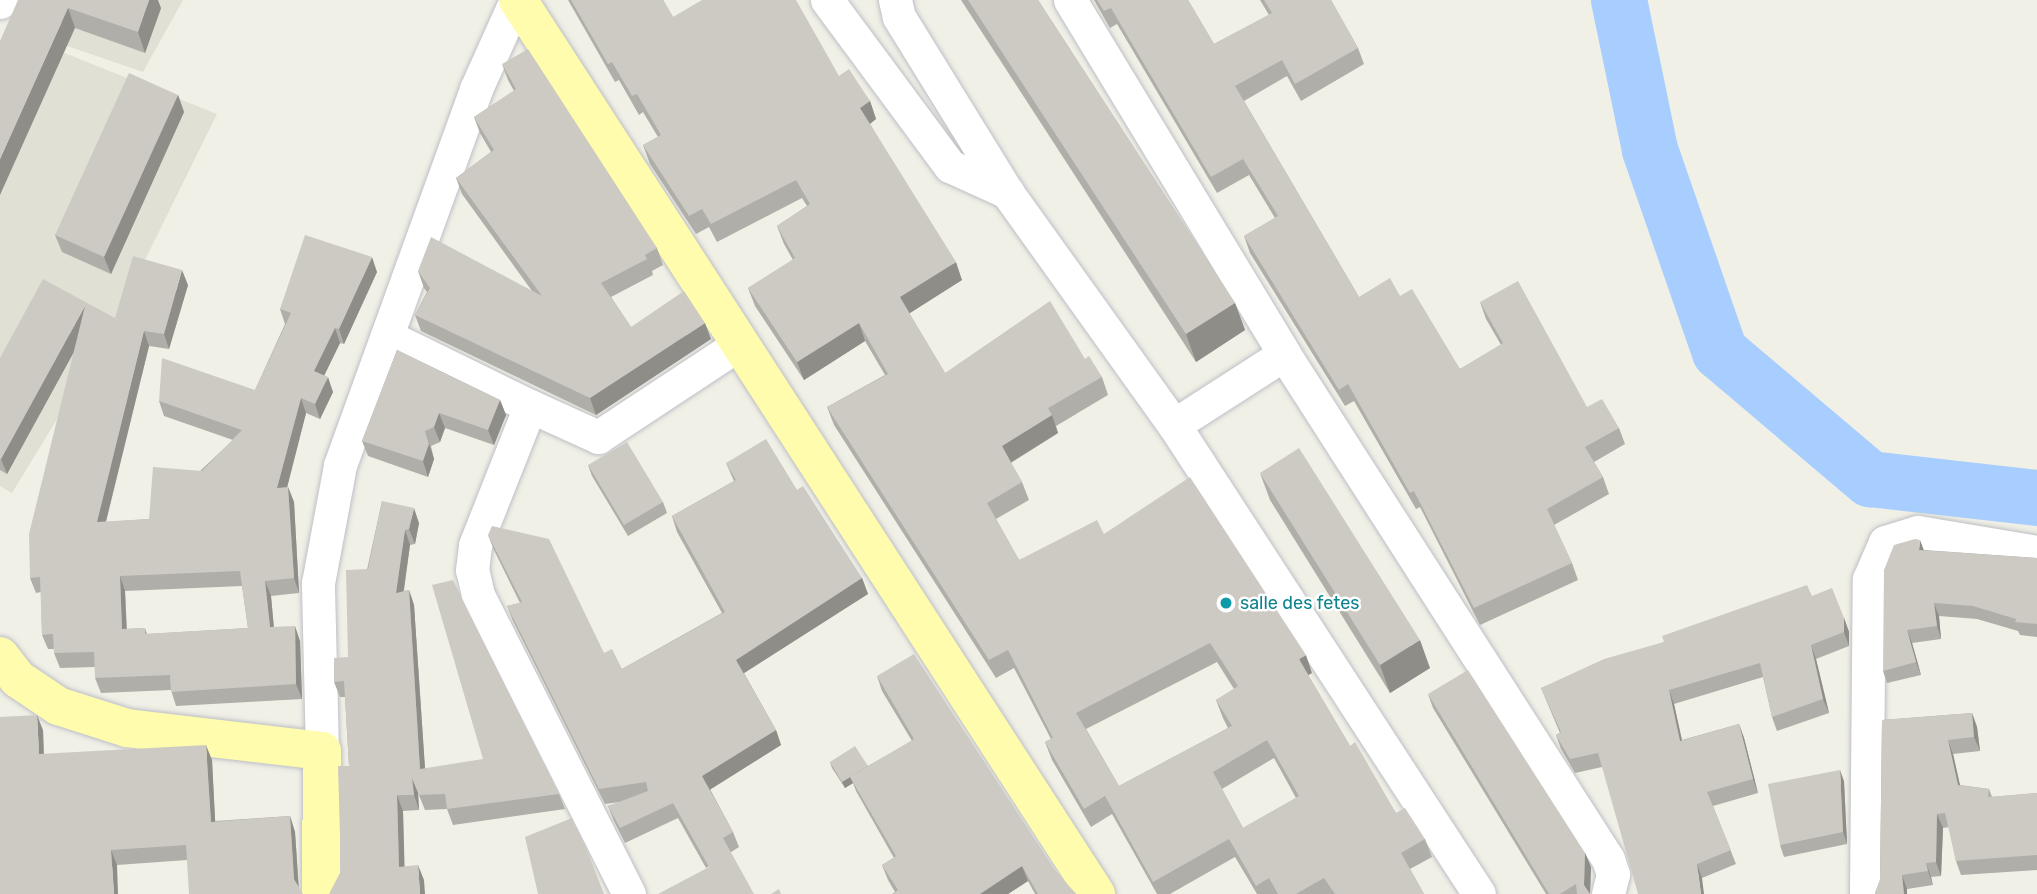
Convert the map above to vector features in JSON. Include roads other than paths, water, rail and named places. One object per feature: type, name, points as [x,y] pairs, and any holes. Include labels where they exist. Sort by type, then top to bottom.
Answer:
[{"type":"main road","points":[[517,0],[1096,894]]},
{"type":"main road","points":[[0,656],[18,679],[58,706],[127,729],[322,751],[321,894]]},
{"type":"street","points":[[322,751],[317,583],[327,514],[340,465],[476,89],[517,0]]},
{"type":"street","points":[[827,0],[950,166],[1007,192]]},
{"type":"street","points":[[895,0],[899,18],[1007,192],[1174,425],[1479,894]]},
{"type":"street","points":[[1070,0],[1284,354],[1608,859],[1613,874],[1608,894]]},
{"type":"street","points":[[387,336],[598,437],[739,344]]},
{"type":"street","points":[[1174,425],[1284,354]]},
{"type":"street","points":[[530,406],[475,545],[472,570],[478,596],[629,894]]},
{"type":"street","points":[[1866,894],[1869,579],[1885,542],[1918,531],[2037,552]]},
{"type":"waterway","points":[[1619,0],[1650,150],[1720,352],[1870,479],[2037,498]]},
{"type":"place","name":"salle des fetes","points":[[1226,603]]}]
